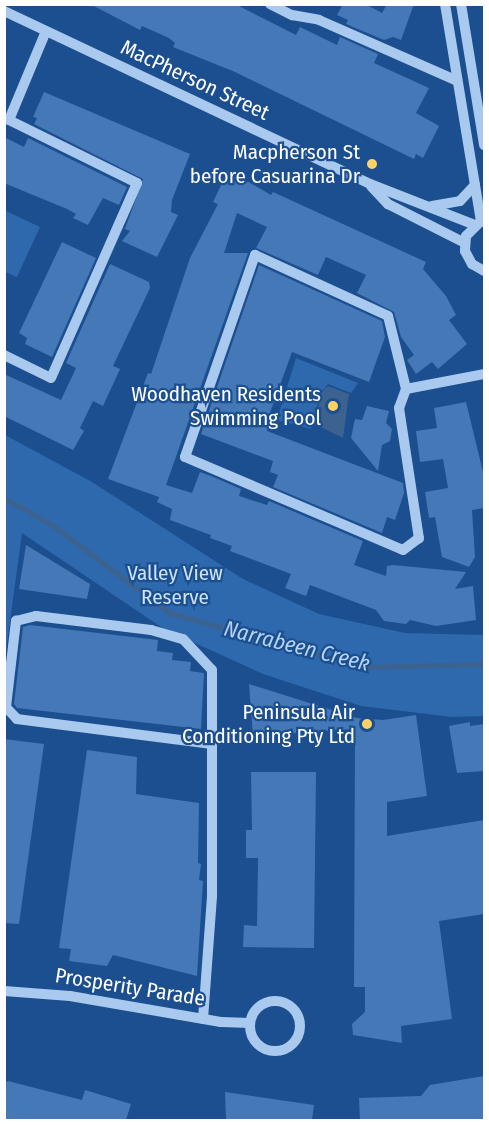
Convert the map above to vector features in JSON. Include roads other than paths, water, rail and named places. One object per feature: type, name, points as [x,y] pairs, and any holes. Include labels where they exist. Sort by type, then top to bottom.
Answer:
[{"type":"street","points":[[270,4],[292,15],[319,20],[457,81]]},
{"type":"street","points":[[445,4],[480,223],[465,243],[467,258],[484,271]]},
{"type":"street","points":[[461,4],[483,125],[484,145]]},
{"type":"street","name":"MacPherson Street","points":[[4,11],[370,184],[480,223]]},
{"type":"street","points":[[4,355],[51,378],[137,183],[7,119],[46,31]]},
{"type":"street","name":"MacPherson Street","points":[[370,184],[388,204],[465,243]]},
{"type":"street","points":[[428,206],[460,201],[475,185]]},
{"type":"street","points":[[255,255],[388,316],[406,389],[399,408],[420,538],[403,550],[185,457],[255,255]]},
{"type":"street","points":[[406,389],[484,374]]},
{"type":"street","points":[[203,1019],[212,896],[212,744],[212,670],[183,639],[151,630],[36,616],[16,621],[6,707],[17,719],[212,744]]},
{"type":"street","name":"Prosperity Parade","points":[[4,991],[70,996],[203,1019],[250,1023]]},
{"type":"street","points":[[278,1001],[292,1007],[300,1027],[289,1046],[274,1051],[259,1045],[250,1023],[263,1004],[278,1001]]},
{"type":"waterway","name":"Narrabeen Creek","points":[[4,498],[51,524],[170,613],[364,667],[484,664]]},
{"type":"place","name":"Macpherson St before Casuarina Dr","points":[[372,164]]},
{"type":"place","name":"Woodhaven Residents Swimming Pool","points":[[333,406]]},
{"type":"place","name":"Peninsula Air Conditioning Pty Ltd","points":[[367,724]]},
{"type":"park label","name":"Valley View Reserve","points":[[175,585]]}]
